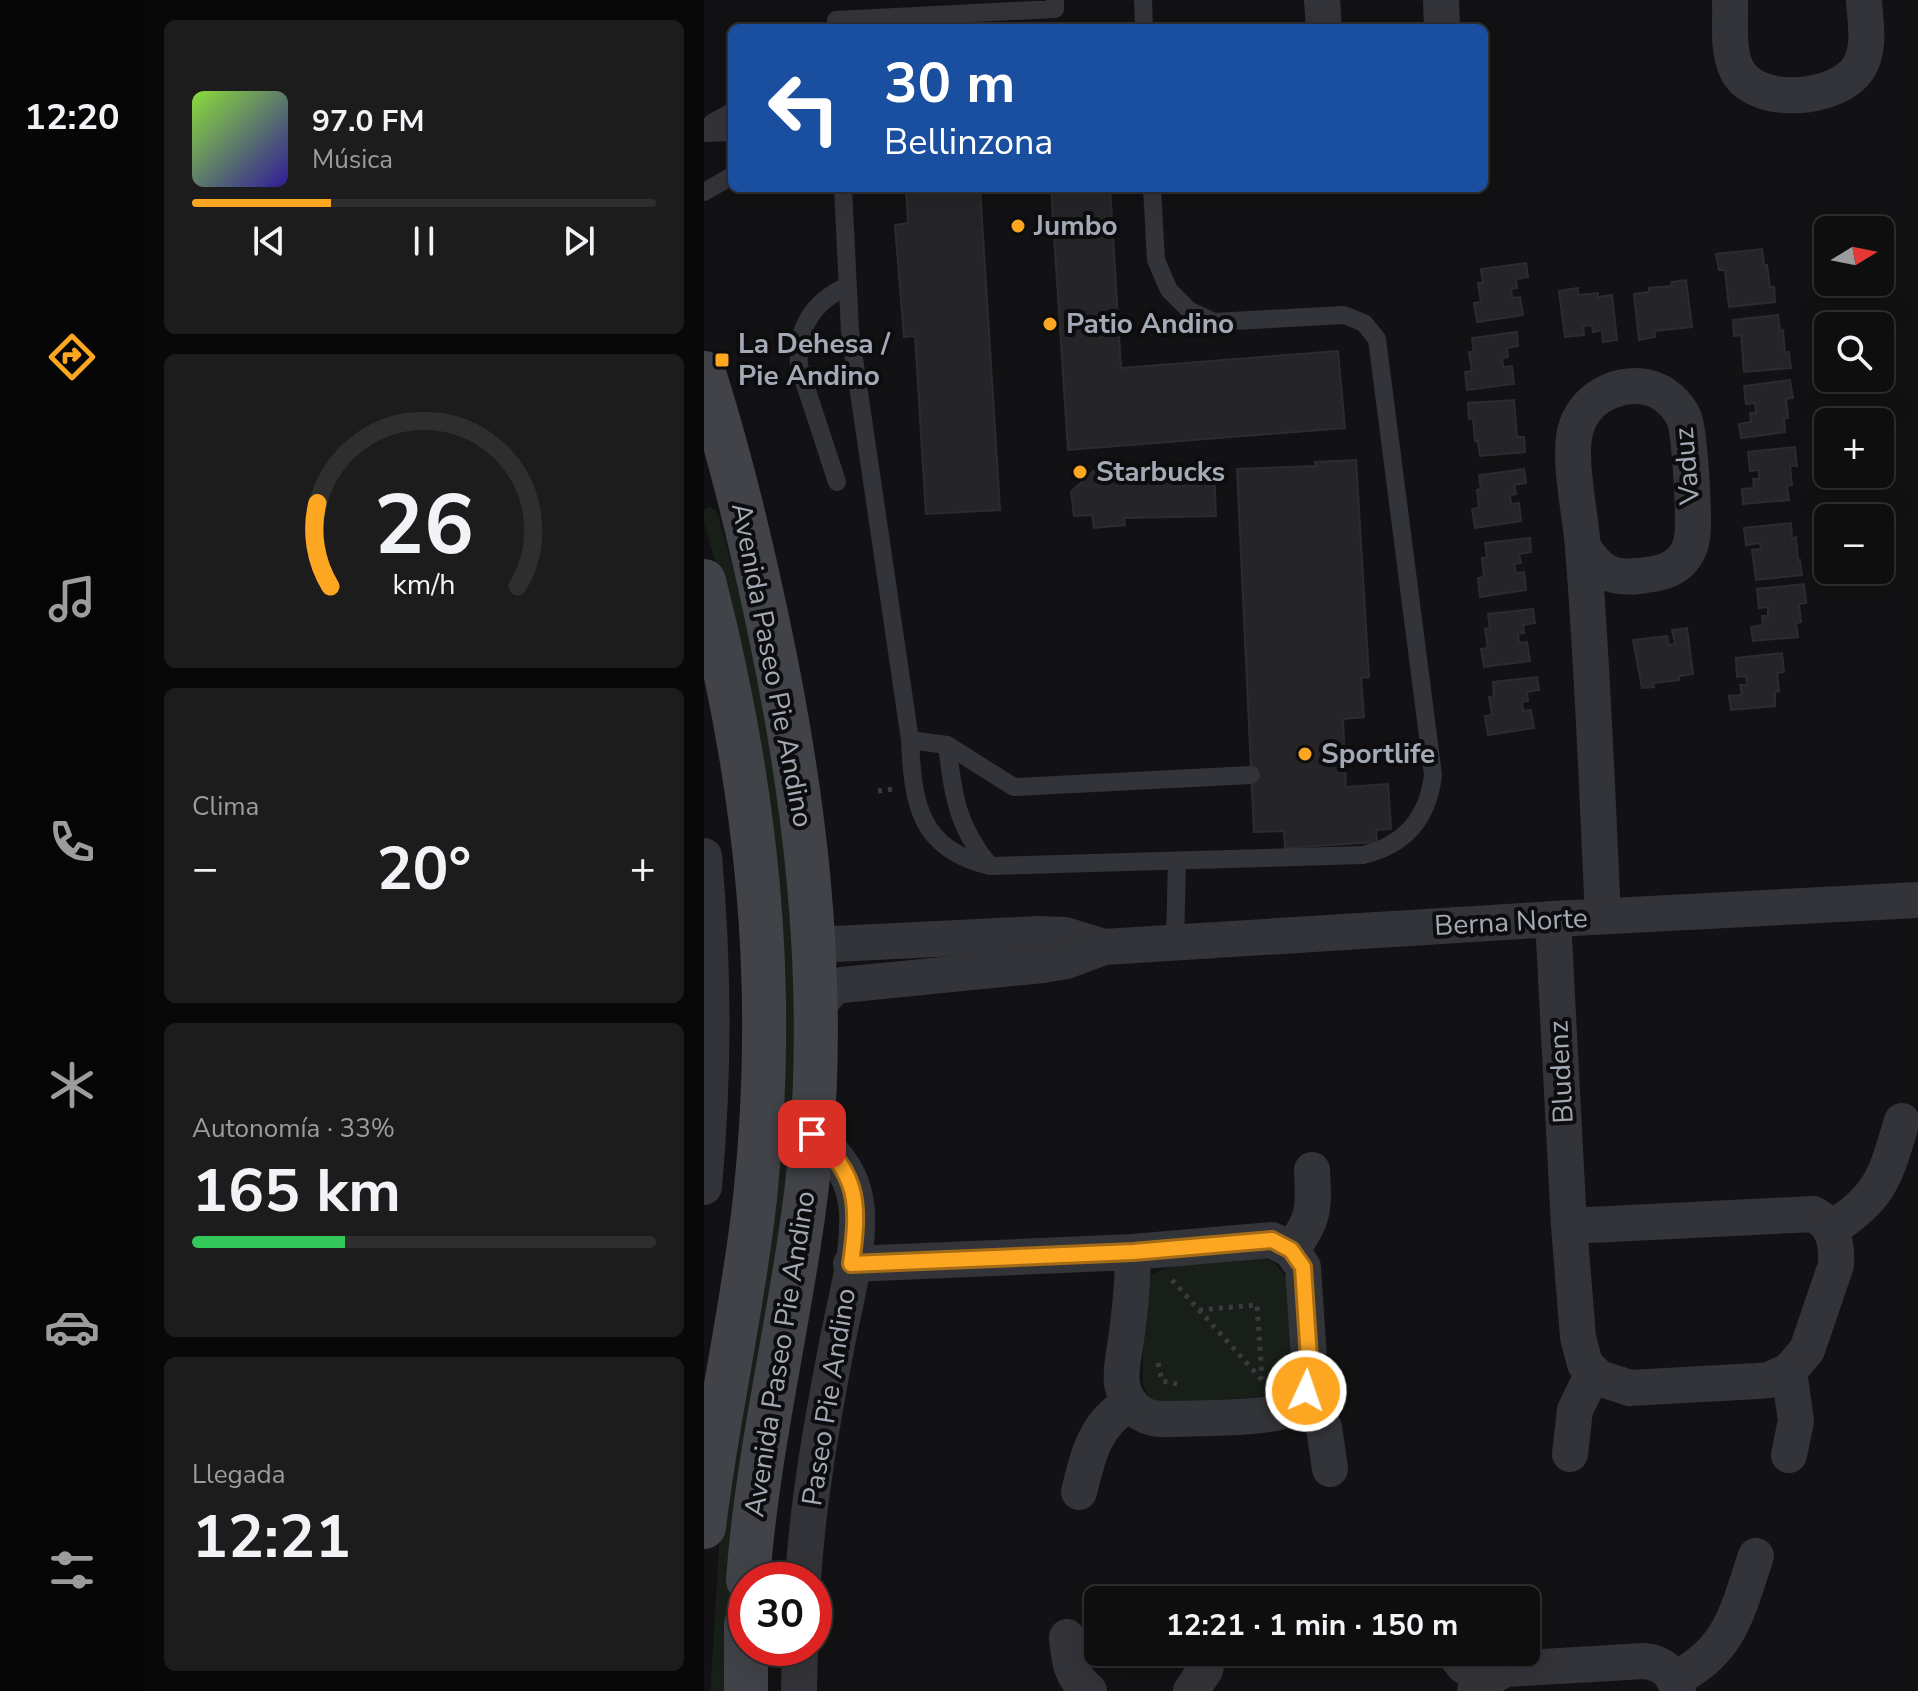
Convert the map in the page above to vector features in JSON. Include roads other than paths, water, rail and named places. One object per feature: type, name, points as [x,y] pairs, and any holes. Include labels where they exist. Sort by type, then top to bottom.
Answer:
[{"type":"street","points":[[1322,0],[1324,24]]},
{"type":"street","points":[[1441,0],[1442,24]]},
{"type":"street","points":[[1730,0],[1736,70],[1752,87],[1776,95],[1823,91],[1849,80],[1858,69],[1866,44],[1864,0]]},
{"type":"street","name":"Avenida Paseo Pie Andino","points":[[704,373],[739,493],[781,685],[803,815],[817,1006],[812,1134],[794,1283],[758,1479],[750,1562]]},
{"type":"street","name":"Vaduz","points":[[1603,916],[1583,548],[1573,446],[1579,419],[1587,407],[1608,392],[1630,387],[1652,389],[1662,393],[1679,409],[1688,433],[1692,541],[1682,560],[1667,571],[1618,578]]},
{"type":"street","points":[[1583,548],[1601,569],[1618,578],[1600,592],[1587,618]]},
{"type":"street","name":"Avenida Paseo Pie Andino","points":[[704,582],[735,716],[757,860],[765,1039],[755,1199],[704,1527]]},
{"type":"street","points":[[704,856],[713,980],[713,1043],[704,1187]]},
{"type":"street","name":"Berna Norte","points":[[817,1006],[833,988],[842,985],[1043,965],[1066,961],[1104,947],[1918,900]]},
{"type":"street","name":"Bludenz","points":[[1553,919],[1569,1226],[1580,1352],[1593,1373]]},
{"type":"street","name":"Berna Norte","points":[[814,945],[1039,934],[1065,935],[1104,947]]},
{"type":"street","points":[[1831,1229],[1866,1203],[1881,1185],[1902,1121]]},
{"type":"street","name":"Paseo Pie Andino","points":[[805,1562],[812,1492],[851,1264],[856,1217],[854,1191],[841,1163],[812,1134]]},
{"type":"street","points":[[1291,1250],[1312,1216],[1312,1170]]},
{"type":"street","points":[[1569,1226],[1804,1213],[1822,1218],[1831,1229],[1836,1253],[1834,1276],[1807,1350],[1789,1371],[1769,1380],[1644,1388],[1617,1385],[1593,1373],[1575,1410],[1570,1454]]},
{"type":"street","points":[[851,1264],[1133,1252],[1272,1240],[1291,1250],[1303,1267],[1310,1374],[1302,1399],[1294,1406],[1275,1413],[1171,1419],[1146,1416],[1130,1403],[1122,1377],[1132,1296],[1133,1252]]},
{"type":"street","points":[[1789,1371],[1796,1421],[1789,1455]]},
{"type":"street","points":[[1302,1399],[1324,1427],[1330,1469]]},
{"type":"street","points":[[1079,1492],[1093,1439],[1110,1417],[1130,1403]]},
{"type":"street","points":[[1464,1666],[1479,1686],[1506,1669],[1656,1662],[1666,1668],[1676,1685],[1726,1638],[1756,1556]]},
{"type":"street","points":[[1067,1637],[1072,1670],[1089,1691]]},
{"type":"street","points":[[746,1666],[746,1691]]},
{"type":"street","points":[[799,1691],[800,1666]]},
{"type":"street","points":[[1191,1691],[1206,1666]]},
{"type":"lane","points":[[835,0],[836,24],[1055,9],[1055,0]]},
{"type":"lane","points":[[1143,0],[1144,24]]},
{"type":"lane","points":[[704,133],[712,123],[728,114]]},
{"type":"lane","points":[[704,133],[728,132]]},
{"type":"lane","points":[[704,192],[728,178]]},
{"type":"lane","points":[[843,192],[850,331],[910,740],[912,787],[916,804],[934,834],[947,846],[975,862],[990,866],[1363,855],[1379,851],[1393,845],[1417,824],[1429,801],[1433,775],[1377,339],[1364,323],[1344,315],[1214,322],[1190,311],[1169,290],[1156,260],[1152,192]]},
{"type":"lane","points":[[837,482],[799,366],[797,351],[803,327],[817,304],[847,286]]},
{"type":"lane","points":[[910,740],[947,745],[1014,787],[1251,775]]},
{"type":"lane","points":[[947,745],[953,796],[960,819],[970,840],[990,866]]},
{"type":"lane","points":[[1175,942],[1177,861]]},
{"type":"place","name":"Jumbo","points":[[1018,226]]},
{"type":"place","name":"Patio Andino","points":[[1050,324]]},
{"type":"place","name":"La Dehesa / Pie Andino","points":[[722,360]]},
{"type":"place","name":"Starbucks","points":[[1080,472]]},
{"type":"place","name":"Sportlife","points":[[1305,754]]}]
